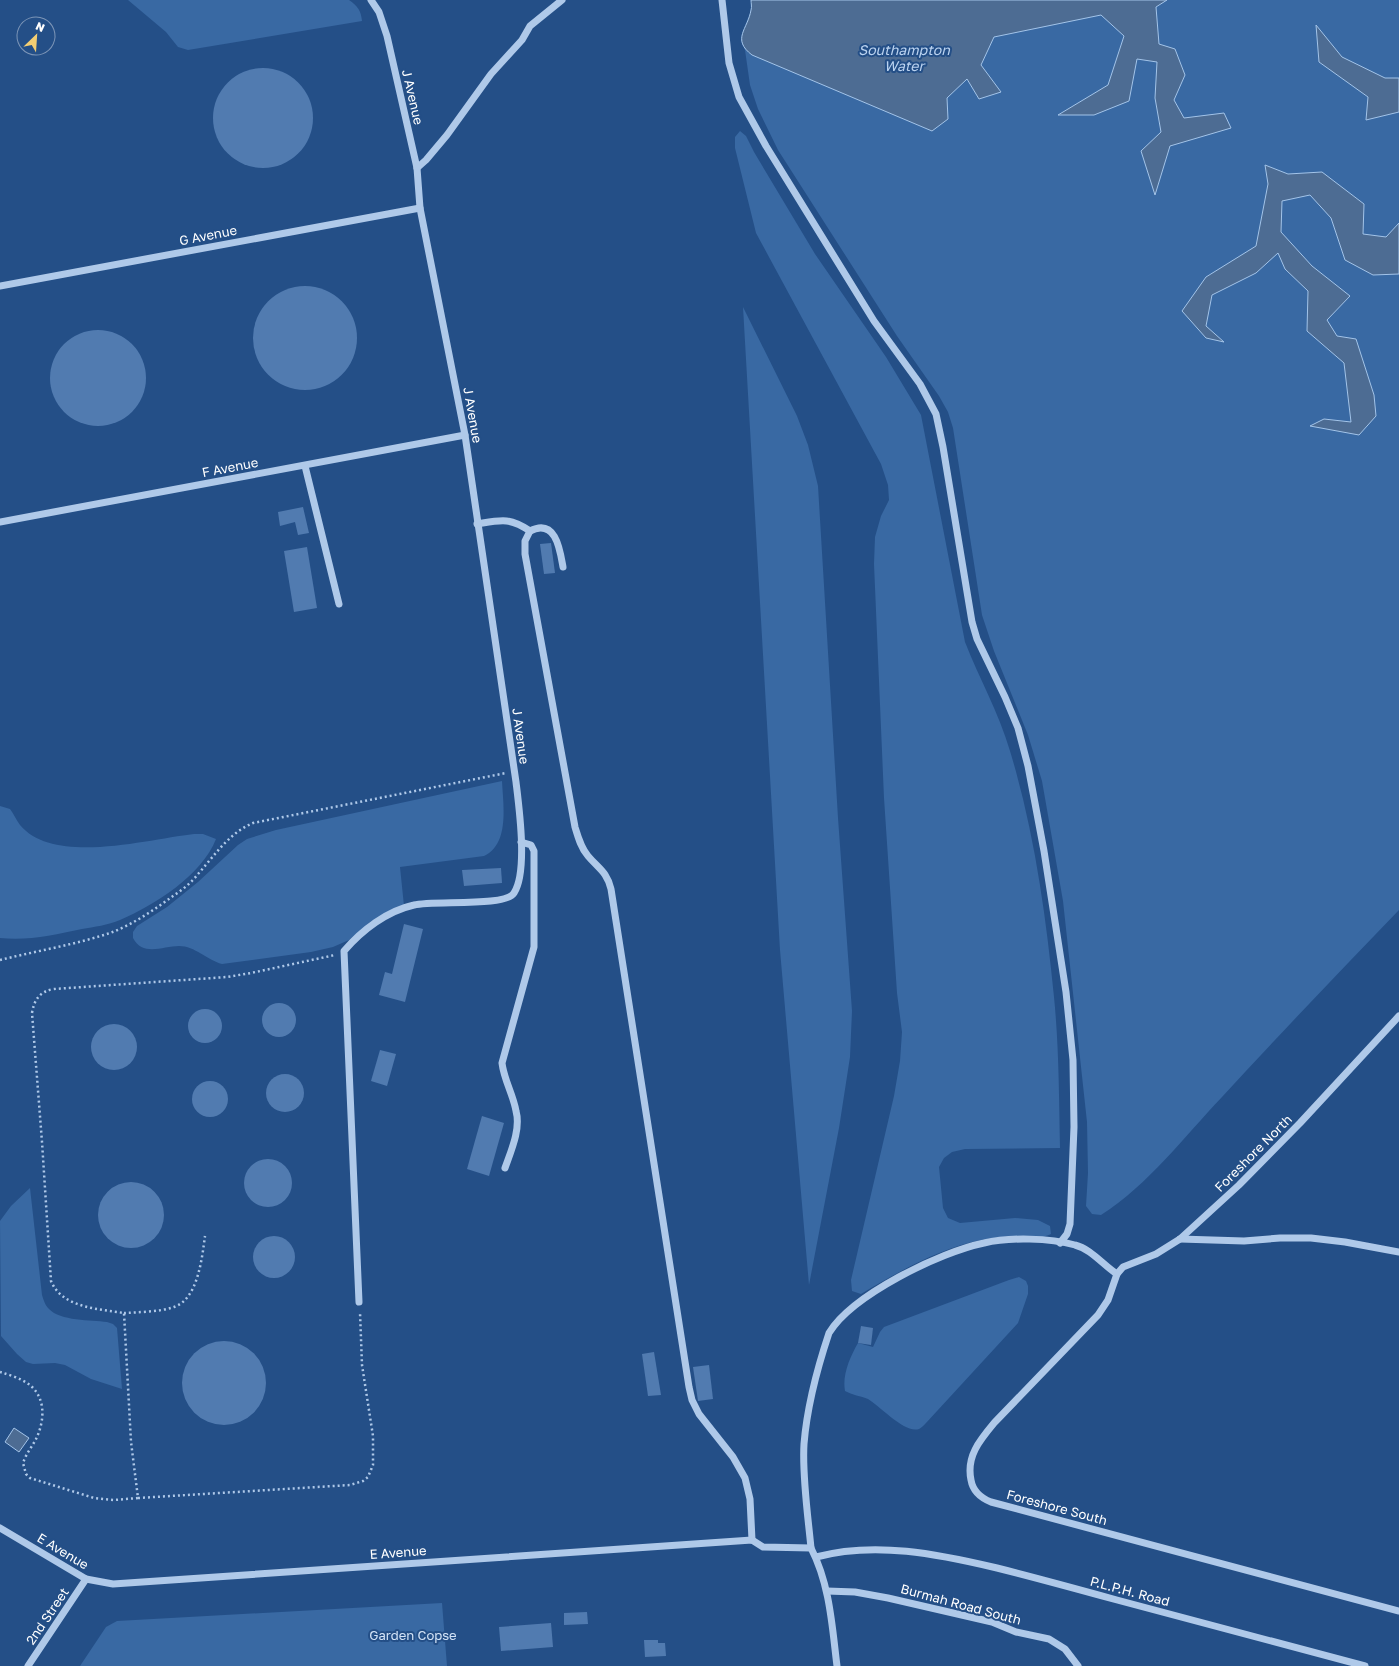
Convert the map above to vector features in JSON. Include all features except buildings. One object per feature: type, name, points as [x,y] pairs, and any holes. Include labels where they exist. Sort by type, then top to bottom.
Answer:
[{"type":"lane","name":"J Avenue","points":[[344,951],[381,919],[392,912],[409,906],[451,902],[493,902],[509,898],[514,894],[519,877],[521,842],[520,819],[514,771],[465,435],[420,208],[417,168],[387,36],[379,12],[371,0]]},
{"type":"lane","points":[[417,168],[426,160],[447,135],[491,74],[522,40],[530,26],[562,0]]},
{"type":"lane","points":[[722,0],[729,63],[739,97],[766,146],[874,322],[920,384],[937,419],[974,630],[1018,728],[1026,760],[1044,851],[1064,984],[1073,1060],[1074,1127],[1070,1224],[1067,1234],[1060,1243]]},
{"type":"lane","name":"G Avenue","points":[[0,286],[420,208]]},
{"type":"lane","name":"F Avenue","points":[[0,522],[465,435]]},
{"type":"lane","points":[[305,466],[339,604]]},
{"type":"lane","points":[[477,524],[506,520],[513,521],[530,531]]},
{"type":"lane","points":[[563,567],[558,543],[551,532],[539,528],[530,531],[525,541],[525,554],[575,827],[584,850],[605,872],[611,889],[689,1387],[692,1400],[699,1414],[733,1457],[745,1478],[750,1500],[752,1540]]},
{"type":"lane","points":[[505,1168],[518,1124],[517,1112],[503,1073],[502,1063],[534,947],[534,851],[531,845],[521,842]]},
{"type":"lane","points":[[344,951],[359,1302]]},
{"type":"lane","name":"Foreshore North","points":[[1117,1274],[1123,1267],[1156,1254],[1180,1239],[1239,1185],[1300,1123],[1399,1016]]},
{"type":"lane","points":[[1180,1239],[1244,1241],[1280,1238],[1311,1238],[1345,1242],[1399,1252]]},
{"type":"lane","points":[[837,1666],[827,1591],[816,1557],[811,1548],[807,1507],[804,1444],[813,1391],[829,1333],[834,1325],[857,1304],[885,1285],[918,1267],[968,1247],[998,1240],[1028,1240],[1076,1245],[1105,1264],[1117,1274]]},
{"type":"lane","name":"Foreshore South","points":[[1117,1274],[1108,1300],[1093,1321],[983,1435],[969,1464],[975,1491],[982,1499],[991,1502],[1399,1610]]},
{"type":"lane","name":"E Avenue","points":[[0,1528],[86,1579],[113,1584],[752,1540],[763,1547],[811,1548]]},
{"type":"lane","name":"P.L.P.H. Road","points":[[816,1557],[834,1552],[886,1550],[930,1554],[1020,1574],[1364,1666]]},
{"type":"lane","name":"2nd Street","points":[[28,1666],[86,1579]]},
{"type":"lane","name":"Burmah Road South","points":[[827,1591],[855,1592],[888,1598],[992,1622],[1016,1632],[1049,1639],[1065,1649],[1078,1666]]},
{"type":"path","points":[[0,960],[101,935],[125,926],[156,908],[178,892],[197,876],[233,835],[243,827],[253,823],[514,771]]},
{"type":"path","points":[[205,1236],[197,1276],[190,1293],[180,1304],[164,1309],[124,1313],[100,1309],[67,1300],[59,1295],[54,1288],[51,1281],[32,1013],[36,999],[41,993],[54,989],[206,979],[251,973],[328,956],[339,955],[344,951]]},
{"type":"path","points":[[0,1372],[13,1376],[31,1385],[40,1398],[43,1413],[42,1422],[35,1441],[23,1463],[26,1474],[30,1478],[94,1498],[114,1500],[350,1485],[363,1481],[368,1477],[373,1465],[374,1446],[362,1365],[359,1302]]},
{"type":"path","points":[[124,1313],[131,1442],[138,1498]]},
{"type":"green space","points":[[128,0],[349,0],[355,4],[361,14],[362,21],[188,50],[178,47],[166,32]]},
{"type":"green space","points":[[751,0],[1399,0],[1399,910],[1266,1050],[1165,1160],[1134,1190],[1101,1215],[1092,1214],[1086,1206],[1088,1173],[1087,1122],[1063,901],[1042,781],[1028,735],[994,651],[982,615],[953,428],[948,412],[939,396],[897,336],[778,150],[758,109],[750,85],[745,50],[741,41],[751,10]]},
{"type":"green space","points":[[740,131],[746,136],[815,254],[886,357],[921,415],[965,642],[995,709],[1010,751],[1026,811],[1043,904],[1051,966],[1057,1035],[1060,1148],[965,1149],[952,1152],[944,1158],[939,1167],[943,1208],[948,1218],[960,1223],[1015,1218],[1038,1220],[1050,1226],[1051,1234],[1039,1237],[1000,1237],[981,1240],[950,1249],[919,1262],[861,1294],[852,1291],[851,1280],[894,1096],[900,1061],[902,1032],[897,993],[884,798],[874,564],[875,537],[881,516],[889,500],[888,485],[881,464],[756,233],[735,148],[735,137]]},
{"type":"green space","points":[[743,307],[797,416],[808,445],[818,486],[838,818],[852,1011],[850,1057],[839,1128],[809,1285],[780,950]]},
{"type":"green space","points":[[502,781],[504,812],[503,823],[498,842],[492,850],[484,856],[400,867],[404,906],[370,922],[349,940],[333,947],[311,952],[222,964],[211,960],[190,948],[173,946],[148,949],[137,944],[133,938],[133,932],[137,926],[167,907],[198,882],[238,845],[247,839],[276,830]]},
{"type":"green space","points":[[0,806],[10,809],[20,825],[35,837],[55,844],[78,847],[102,847],[194,834],[203,834],[216,839],[200,865],[189,876],[162,897],[134,914],[101,926],[41,937],[21,939],[0,938]]},
{"type":"green space","points":[[30,1188],[42,1295],[46,1306],[60,1316],[107,1322],[113,1324],[117,1328],[122,1389],[91,1379],[65,1365],[55,1363],[33,1364],[26,1362],[1,1336],[0,1221],[11,1206]]},
{"type":"green space","points":[[1019,1277],[1026,1281],[1028,1286],[1028,1294],[1018,1323],[920,1429],[913,1429],[900,1424],[868,1399],[845,1391],[844,1385],[846,1372],[852,1354],[858,1343],[873,1347],[884,1327]]},
{"type":"green space","name":"Garden Copse","points":[[442,1603],[447,1666],[80,1666],[106,1627],[117,1621]]},
{"type":"water","name":"Southampton Water","points":[[751,0],[1167,0],[1156,7],[1159,44],[1175,49],[1185,75],[1174,100],[1184,118],[1224,113],[1231,128],[1170,146],[1155,195],[1141,151],[1161,132],[1155,98],[1157,62],[1137,59],[1129,101],[1094,115],[1058,115],[1108,85],[1124,36],[1101,15],[994,37],[981,65],[1001,92],[979,99],[967,79],[947,98],[948,119],[932,131],[752,55],[746,49],[742,39],[742,34],[751,9]]},
{"type":"water","points":[[1316,25],[1342,57],[1385,78],[1399,78],[1399,112],[1366,120],[1368,97],[1319,62]]},
{"type":"water","points":[[1265,165],[1288,174],[1322,172],[1364,204],[1363,234],[1386,237],[1399,223],[1399,274],[1373,275],[1345,260],[1331,218],[1310,195],[1282,201],[1281,232],[1312,266],[1350,296],[1327,320],[1337,336],[1356,339],[1374,395],[1376,416],[1359,435],[1310,426],[1324,419],[1351,422],[1344,363],[1307,331],[1308,291],[1285,269],[1278,253],[1256,273],[1212,295],[1206,326],[1224,342],[1206,338],[1182,311],[1206,277],[1256,246],[1268,184]]},
{"type":"water","points":[[14,1428],[29,1438],[19,1452],[5,1442]]}]
